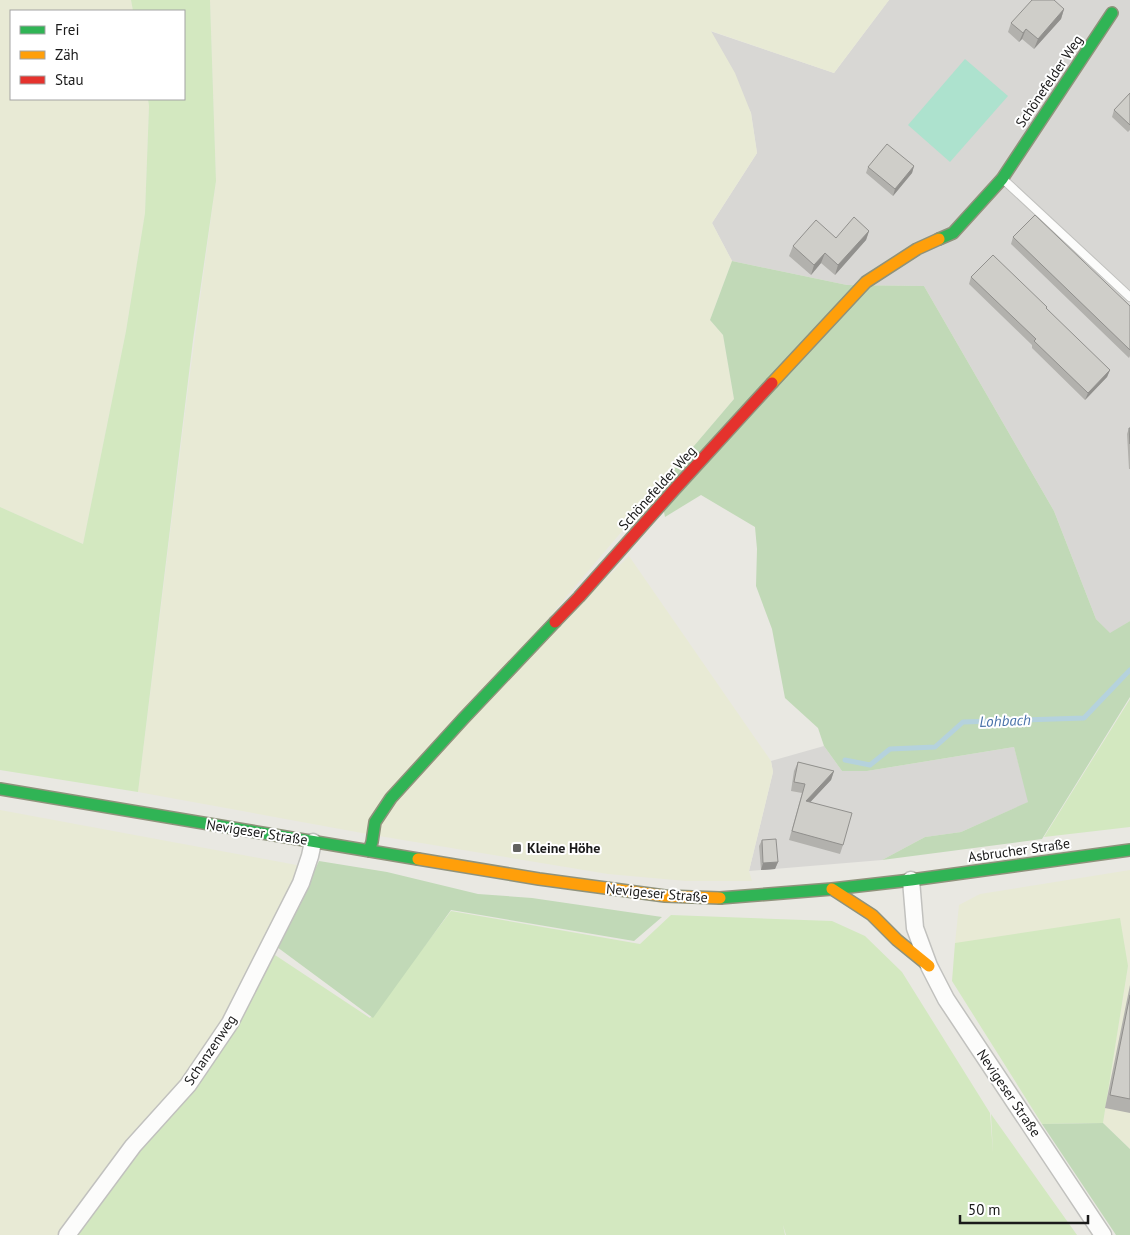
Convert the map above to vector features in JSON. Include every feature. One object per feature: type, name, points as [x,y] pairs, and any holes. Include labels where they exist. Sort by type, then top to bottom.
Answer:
[{"type":"main road","name":"Schönefelder Weg","points":[[369,850],[375,822],[391,798],[579,597],[674,490],[866,282],[918,249],[953,233],[1002,179],[1114,10]]},
{"type":"main road","name":"Nevigeser Straße","points":[[0,789],[539,879],[665,896],[720,898],[832,889],[911,880]]},
{"type":"main road","name":"Asbrucher Straße","points":[[911,880],[1130,850]]},
{"type":"main road","points":[[832,889],[872,915],[897,940],[929,966]]},
{"type":"street","name":"Schanzenweg","points":[[67,1235],[133,1146],[188,1085],[230,1023],[301,883],[313,842]]},
{"type":"street","name":"Nevigeser Straße","points":[[911,880],[915,928],[929,966],[946,999],[1103,1235]]},
{"type":"lane","points":[[1002,179],[1130,297]]},
{"type":"shaded area","points":[[889,0],[1130,0],[1130,621],[1110,634],[1096,619],[1054,511],[924,286],[847,285],[732,261],[712,223],[757,153],[751,113],[710,31],[834,73]]},
{"type":"shaded area","points":[[824,746],[842,771],[867,771],[1014,747],[1029,802],[961,832],[925,837],[882,860],[749,871],[773,772],[771,761]]},
{"type":"green space","points":[[0,0],[131,0],[133,10],[10,10],[10,100],[148,100],[149,106],[145,213],[126,331],[83,544],[0,507]]},
{"type":"green space","points":[[131,0],[210,0],[216,181],[193,340],[138,792],[0,770],[0,507],[83,544],[126,331],[145,213],[148,100],[185,100],[185,10],[133,10]]},
{"type":"green space","points":[[210,0],[889,0],[834,73],[711,31],[735,73],[751,113],[757,153],[712,223],[732,261],[710,320],[723,335],[734,399],[468,713],[629,556],[771,761],[773,772],[749,871],[752,881],[686,881],[608,874],[373,835],[138,792],[216,181]]},
{"type":"green space","points":[[965,59],[1008,96],[950,162],[908,125]]},
{"type":"green space","points":[[732,261],[847,285],[924,286],[1054,511],[1096,619],[1110,633],[1130,621],[1130,697],[1042,839],[882,860],[925,837],[961,832],[1028,802],[1014,747],[867,771],[842,771],[824,746],[818,728],[785,698],[772,629],[756,586],[757,549],[755,527],[701,495],[665,517],[659,487],[734,399],[723,335],[710,320]]},
{"type":"green space","points":[[1130,699],[1130,827],[1044,837]]},
{"type":"green space","points":[[0,810],[302,866],[223,1027],[61,1235],[0,1235]]},
{"type":"green space","points":[[319,861],[387,872],[478,894],[532,898],[662,917],[634,941],[451,910],[373,1018],[277,947]]},
{"type":"green space","points":[[1130,870],[1130,1149],[1103,1123],[1128,966],[955,943],[959,905],[980,894]]},
{"type":"green space","points":[[451,911],[640,944],[671,915],[832,921],[865,936],[902,972],[990,1113],[993,1153],[991,1114],[1077,1235],[786,1235],[783,1225],[785,1235],[74,1235],[143,1147],[211,1067],[275,955],[370,1018]]},
{"type":"green space","points":[[1120,918],[1128,966],[1103,1123],[1042,1124],[952,981],[955,943]]},
{"type":"green space","points":[[1103,1123],[1130,1149],[1130,1235],[1116,1235],[1042,1124]]},
{"type":"building","points":[[1032,0],[1054,0],[1064,9],[1038,39],[1026,29],[1023,33],[1011,23]]},
{"type":"building","points":[[1130,93],[1130,125],[1114,110]]},
{"type":"building","points":[[887,144],[914,166],[895,189],[868,167]]},
{"type":"building","points":[[1035,215],[1130,306],[1130,350],[1013,237]]},
{"type":"building","points":[[854,217],[869,231],[838,265],[825,253],[814,265],[793,246],[816,220],[836,238]]},
{"type":"building","points":[[993,255],[1110,370],[1088,393],[1034,341],[1036,339],[971,277]]},
{"type":"building","points":[[798,762],[834,771],[806,801],[852,813],[843,845],[792,831],[805,784],[794,782]]},
{"type":"building","points":[[776,839],[778,862],[763,863],[762,840]]},
{"type":"building","points":[[1130,995],[1130,1099],[1110,1095]]},
{"type":"waterway","name":"Lohbach","points":[[845,760],[870,765],[890,749],[935,747],[963,722],[1084,718],[1130,670]]},
{"type":"traffic: fast","points":[[939,239],[953,233],[1002,179],[1112,13]]},
{"type":"traffic: fast","points":[[369,851],[375,822],[391,798],[555,622]]},
{"type":"traffic: fast","points":[[0,789],[418,859]]},
{"type":"traffic: fast","points":[[720,898],[832,889],[911,880],[1130,850]]},
{"type":"traffic: slow","points":[[772,383],[866,282],[917,249],[939,239]]},
{"type":"traffic: slow","points":[[418,859],[539,879],[665,896],[720,898]]},
{"type":"traffic: slow","points":[[832,889],[872,915],[897,940],[929,966]]},
{"type":"traffic: jam","points":[[555,622],[772,383]]},
{"type":"place","name":"Kleine Höhe","points":[[517,848]]}]
